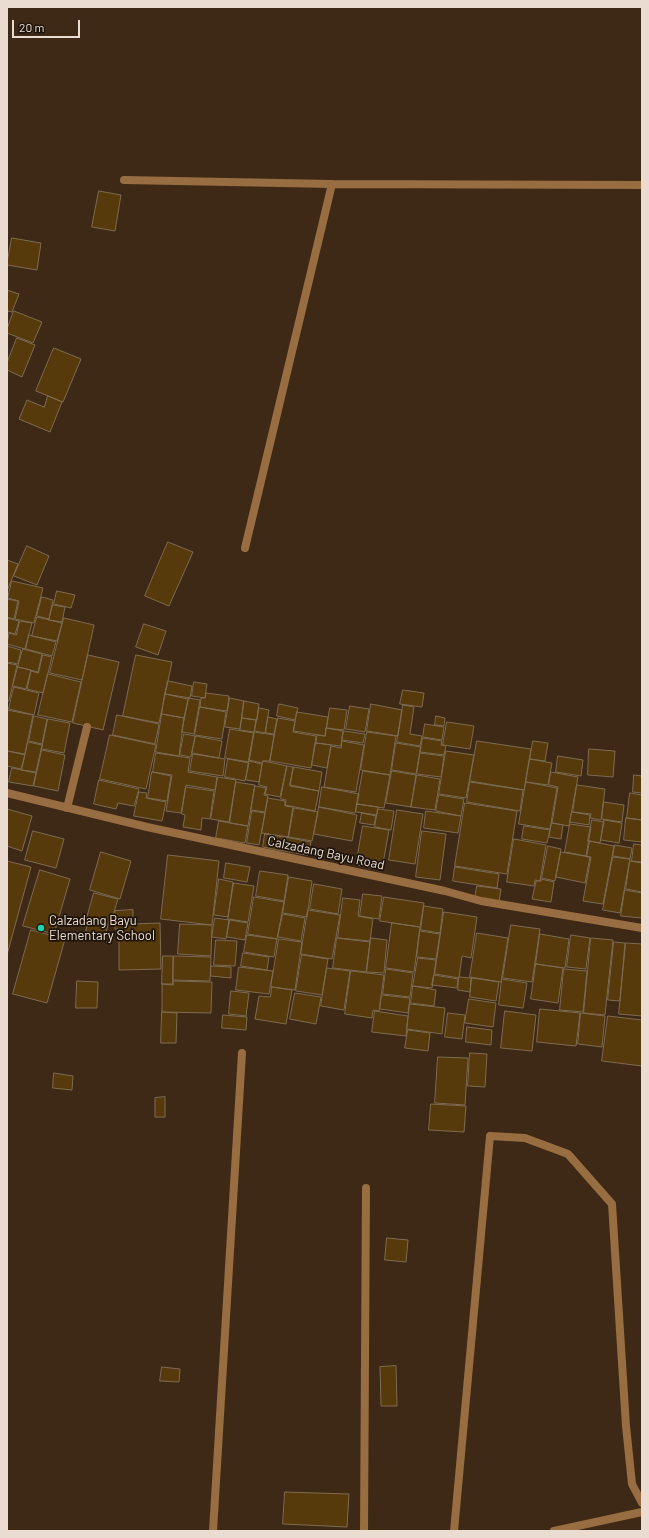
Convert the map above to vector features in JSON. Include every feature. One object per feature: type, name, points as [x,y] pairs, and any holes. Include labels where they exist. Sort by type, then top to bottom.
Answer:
[{"type":"street","points":[[124,180],[332,184],[642,185]]},
{"type":"street","points":[[245,548],[332,184]]},
{"type":"street","points":[[67,808],[87,727]]},
{"type":"street","name":"Calzadang Bayu Road","points":[[7,793],[147,827],[445,891],[481,901],[642,928]]},
{"type":"street","points":[[213,1531],[242,1053]]},
{"type":"street","points":[[454,1531],[490,1136],[525,1138],[568,1154],[612,1204],[626,1426],[632,1484],[642,1503]]},
{"type":"street","points":[[364,1531],[366,1188]]},
{"type":"street","points":[[554,1531],[642,1512]]},
{"type":"building","points":[[99,191],[121,195],[115,231],[92,227]]},
{"type":"building","points":[[12,238],[41,243],[37,270],[7,265]]},
{"type":"building","points":[[7,290],[19,294],[12,312],[7,311]]},
{"type":"building","points":[[14,311],[42,322],[33,343],[7,333],[7,329]]},
{"type":"building","points":[[17,338],[35,345],[22,377],[7,370],[7,363]]},
{"type":"building","points":[[54,348],[81,359],[63,402],[36,391]]},
{"type":"building","points":[[48,396],[62,402],[50,432],[19,419],[27,400],[44,407]]},
{"type":"building","points":[[168,542],[193,552],[169,606],[145,596]]},
{"type":"building","points":[[27,546],[49,556],[37,585],[14,576]]},
{"type":"building","points":[[7,560],[18,564],[7,591]]},
{"type":"building","points":[[12,581],[43,588],[34,623],[15,619],[19,601],[8,598]]},
{"type":"building","points":[[57,591],[75,595],[71,608],[54,604]]},
{"type":"building","points":[[42,597],[53,600],[49,619],[37,616]]},
{"type":"building","points":[[7,599],[18,601],[14,619],[7,617]]},
{"type":"building","points":[[53,605],[65,607],[62,622],[49,620]]},
{"type":"building","points":[[37,617],[62,623],[57,641],[32,636]]},
{"type":"building","points":[[7,618],[19,621],[15,634],[8,632],[7,638]]},
{"type":"building","points":[[64,618],[94,625],[82,680],[50,673]]},
{"type":"building","points":[[20,621],[32,623],[25,649],[7,644],[9,633],[16,635]]},
{"type":"building","points":[[144,624],[166,631],[158,655],[136,647]]},
{"type":"building","points":[[29,635],[56,642],[52,656],[26,649]]},
{"type":"building","points":[[7,646],[21,650],[18,664],[7,662]]},
{"type":"building","points":[[23,649],[42,654],[38,672],[18,667]]},
{"type":"building","points":[[43,655],[52,657],[43,693],[27,689],[31,671],[38,673]]},
{"type":"building","points":[[88,655],[119,662],[103,730],[73,723]]},
{"type":"building","points":[[136,655],[172,662],[159,723],[123,716]]},
{"type":"building","points":[[7,663],[17,665],[9,701],[7,701]]},
{"type":"building","points":[[18,667],[31,670],[26,689],[13,686]]},
{"type":"building","points":[[48,674],[81,682],[72,722],[38,715]]},
{"type":"building","points":[[168,681],[192,686],[190,698],[165,694]]},
{"type":"building","points":[[194,682],[207,684],[205,698],[192,696]]},
{"type":"building","points":[[14,687],[39,693],[34,715],[9,709]]},
{"type":"building","points":[[403,690],[424,693],[422,707],[400,704]]},
{"type":"building","points":[[206,693],[229,696],[227,711],[200,707],[201,698],[205,698]]},
{"type":"building","points":[[165,694],[188,699],[184,718],[162,714]]},
{"type":"building","points":[[189,698],[200,700],[194,734],[182,732]]},
{"type":"building","points":[[230,698],[244,701],[240,729],[225,727]]},
{"type":"building","points":[[244,701],[259,704],[257,720],[242,718]]},
{"type":"building","points":[[279,704],[298,708],[295,720],[277,716]]},
{"type":"building","points":[[371,704],[402,710],[398,736],[367,731]]},
{"type":"building","points":[[403,705],[414,707],[410,734],[422,736],[420,746],[397,742]]},
{"type":"building","points":[[350,706],[369,709],[365,732],[346,729]]},
{"type":"building","points":[[200,707],[226,712],[222,739],[195,735]]},
{"type":"building","points":[[259,708],[269,710],[265,733],[255,731]]},
{"type":"building","points":[[330,708],[347,710],[344,730],[327,728]]},
{"type":"building","points":[[7,710],[33,715],[25,754],[7,751]]},
{"type":"building","points":[[297,712],[328,717],[325,736],[294,731]]},
{"type":"building","points":[[162,714],[184,718],[179,756],[156,752]]},
{"type":"building","points":[[117,715],[159,724],[155,744],[113,735]]},
{"type":"building","points":[[34,716],[47,719],[42,744],[29,741]]},
{"type":"building","points":[[436,716],[445,718],[444,726],[435,725]]},
{"type":"building","points":[[268,717],[277,719],[274,734],[266,733]]},
{"type":"building","points":[[242,718],[256,720],[254,732],[240,730]]},
{"type":"building","points":[[278,718],[295,721],[293,732],[316,736],[311,768],[270,761]]},
{"type":"building","points":[[48,719],[70,723],[64,753],[42,749]]},
{"type":"building","points":[[447,722],[474,726],[470,749],[443,745]]},
{"type":"building","points":[[425,724],[444,727],[442,740],[423,737]]},
{"type":"building","points":[[326,728],[343,731],[341,746],[316,743],[317,735],[325,736]]},
{"type":"building","points":[[230,729],[254,733],[249,762],[225,758]]},
{"type":"building","points":[[344,731],[365,734],[363,743],[342,740]]},
{"type":"building","points":[[254,732],[274,735],[270,761],[263,761],[262,763],[249,760]]},
{"type":"building","points":[[367,732],[396,736],[390,775],[361,770]]},
{"type":"building","points":[[184,734],[195,736],[191,757],[180,755]]},
{"type":"building","points":[[110,735],[156,745],[146,789],[100,779]]},
{"type":"building","points":[[196,736],[222,741],[219,758],[192,753]]},
{"type":"building","points":[[423,738],[442,741],[441,745],[446,746],[444,755],[420,752]]},
{"type":"building","points":[[342,741],[364,745],[356,792],[324,787],[331,746],[341,748]]},
{"type":"building","points":[[477,741],[531,749],[524,790],[470,781]]},
{"type":"building","points":[[533,741],[548,743],[545,761],[530,759]]},
{"type":"building","points":[[28,742],[42,745],[36,772],[22,770]]},
{"type":"building","points":[[316,743],[331,745],[327,768],[312,765]]},
{"type":"building","points":[[396,743],[421,747],[416,774],[392,770]]},
{"type":"building","points":[[589,749],[615,751],[613,777],[588,775]]},
{"type":"building","points":[[42,750],[65,755],[58,791],[34,786]]},
{"type":"building","points":[[8,751],[25,755],[21,769],[7,766]]},
{"type":"building","points":[[446,751],[474,755],[466,798],[439,794]]},
{"type":"building","points":[[156,753],[190,758],[188,772],[217,777],[215,790],[186,785],[181,813],[166,811],[172,775],[153,772]]},
{"type":"building","points":[[420,753],[444,756],[441,777],[417,774]]},
{"type":"building","points":[[193,754],[225,759],[223,776],[190,771]]},
{"type":"building","points":[[558,756],[583,760],[581,776],[556,772]]},
{"type":"building","points":[[228,759],[249,763],[245,781],[225,777]]},
{"type":"building","points":[[530,759],[552,763],[548,785],[526,782]]},
{"type":"building","points":[[249,761],[262,764],[259,782],[246,780]]},
{"type":"building","points":[[263,761],[287,766],[280,797],[265,794],[267,787],[259,785]]},
{"type":"building","points":[[287,766],[293,767],[290,786],[319,791],[315,811],[285,805],[286,800],[281,799]]},
{"type":"building","points":[[294,767],[322,772],[319,791],[290,785]]},
{"type":"building","points":[[12,768],[36,773],[33,786],[9,782]]},
{"type":"building","points":[[363,771],[390,775],[384,808],[357,804]]},
{"type":"building","points":[[392,771],[416,775],[411,807],[386,803]]},
{"type":"building","points":[[152,772],[171,776],[167,801],[148,798]]},
{"type":"building","points":[[551,772],[578,777],[569,826],[552,823],[558,787],[549,785]]},
{"type":"building","points":[[417,775],[440,779],[435,810],[411,807]]},
{"type":"building","points":[[634,775],[642,776],[642,793],[633,792]]},
{"type":"building","points":[[218,777],[236,780],[229,822],[211,819]]},
{"type":"building","points":[[99,780],[139,789],[134,806],[118,803],[116,809],[94,804]]},
{"type":"building","points":[[236,782],[255,785],[248,826],[230,823]]},
{"type":"building","points":[[470,782],[523,790],[520,811],[467,802]]},
{"type":"building","points":[[526,782],[557,788],[550,829],[519,824]]},
{"type":"building","points":[[577,785],[605,789],[601,820],[590,818],[591,814],[573,812]]},
{"type":"building","points":[[255,786],[266,788],[264,795],[268,796],[265,812],[251,810]]},
{"type":"building","points":[[186,787],[214,791],[210,819],[202,818],[201,830],[183,827],[185,815],[182,814]]},
{"type":"building","points":[[322,787],[359,794],[355,813],[319,807]]},
{"type":"building","points":[[139,792],[147,793],[146,798],[166,802],[162,821],[134,816]]},
{"type":"building","points":[[630,793],[642,795],[642,820],[627,818]]},
{"type":"building","points":[[439,795],[464,799],[461,816],[436,811]]},
{"type":"building","points":[[268,798],[285,801],[285,806],[293,807],[288,837],[262,833]]},
{"type":"building","points":[[604,802],[624,805],[622,822],[602,819]]},
{"type":"building","points":[[465,803],[517,811],[507,874],[455,866]]},
{"type":"building","points":[[357,804],[378,807],[377,815],[356,812]]},
{"type":"building","points":[[319,807],[357,815],[352,841],[314,834]]},
{"type":"building","points":[[294,808],[318,812],[312,841],[289,837]]},
{"type":"building","points":[[7,809],[32,816],[22,851],[7,846]]},
{"type":"building","points":[[378,809],[394,811],[391,830],[375,827]]},
{"type":"building","points":[[397,810],[423,814],[415,864],[389,860]]},
{"type":"building","points":[[252,811],[265,813],[259,845],[247,843]]},
{"type":"building","points":[[426,811],[461,816],[458,833],[424,828]]},
{"type":"building","points":[[572,812],[590,815],[589,825],[570,822]]},
{"type":"building","points":[[362,813],[376,816],[374,825],[360,823]]},
{"type":"building","points":[[626,818],[642,820],[642,842],[624,840]]},
{"type":"building","points":[[592,820],[604,822],[600,843],[588,841]]},
{"type":"building","points":[[604,820],[622,823],[619,843],[601,840]]},
{"type":"building","points":[[219,821],[248,826],[245,843],[216,838]]},
{"type":"building","points":[[552,823],[563,825],[561,839],[549,837]]},
{"type":"building","points":[[570,824],[591,827],[586,856],[565,852]]},
{"type":"building","points":[[363,826],[389,830],[382,869],[356,865]]},
{"type":"building","points":[[524,826],[550,830],[547,843],[522,839]]},
{"type":"building","points":[[33,831],[64,839],[56,868],[25,860]]},
{"type":"building","points":[[422,831],[446,834],[440,880],[416,877]]},
{"type":"building","points":[[265,834],[284,837],[282,851],[263,847]]},
{"type":"building","points":[[285,837],[311,842],[308,855],[283,851]]},
{"type":"building","points":[[514,839],[546,845],[540,881],[535,880],[534,886],[507,882]]},
{"type":"building","points":[[590,841],[614,846],[603,904],[583,901],[591,857],[587,857]]},
{"type":"building","points":[[634,844],[642,845],[642,862],[632,861]]},
{"type":"building","points":[[615,845],[632,848],[630,859],[613,856]]},
{"type":"building","points":[[548,846],[561,849],[555,881],[542,878]]},
{"type":"building","points":[[101,852],[131,861],[120,899],[90,890]]},
{"type":"building","points":[[561,852],[590,857],[585,883],[556,877]]},
{"type":"building","points":[[168,855],[219,861],[212,925],[161,919]]},
{"type":"building","points":[[613,857],[630,859],[620,913],[603,910]]},
{"type":"building","points":[[7,861],[31,867],[7,955]]},
{"type":"building","points":[[630,861],[642,863],[642,892],[626,889]]},
{"type":"building","points":[[226,863],[250,867],[247,882],[224,878]]},
{"type":"building","points":[[455,867],[499,874],[497,888],[453,881]]},
{"type":"building","points":[[40,870],[70,879],[54,934],[23,926]]},
{"type":"building","points":[[260,871],[288,875],[284,901],[256,896]]},
{"type":"building","points":[[289,877],[312,881],[307,917],[283,913]]},
{"type":"building","points":[[219,879],[233,882],[228,917],[214,915]]},
{"type":"building","points":[[541,879],[554,882],[551,902],[532,899],[536,881],[541,881]]},
{"type":"building","points":[[234,883],[254,886],[248,922],[228,919]]},
{"type":"building","points":[[314,884],[342,889],[338,914],[310,909]]},
{"type":"building","points":[[477,886],[501,889],[499,902],[475,898]]},
{"type":"building","points":[[625,890],[642,893],[642,918],[621,916]]},
{"type":"building","points":[[94,893],[118,899],[110,925],[87,918]]},
{"type":"building","points":[[363,894],[382,896],[379,919],[360,916]]},
{"type":"building","points":[[254,897],[284,902],[277,939],[248,934]]},
{"type":"building","points":[[384,897],[424,903],[420,927],[380,921]]},
{"type":"building","points":[[343,898],[360,900],[358,916],[373,919],[370,941],[338,938]]},
{"type":"building","points":[[424,906],[443,909],[440,933],[421,930]]},
{"type":"building","points":[[133,910],[133,924],[160,923],[161,969],[119,970],[119,929],[115,929],[115,911]]},
{"type":"building","points":[[308,910],[340,915],[332,959],[301,954]]},
{"type":"building","points":[[444,912],[477,917],[471,958],[462,956],[459,978],[435,974]]},
{"type":"building","points":[[283,914],[305,918],[301,941],[278,937]]},
{"type":"building","points":[[215,918],[229,920],[226,939],[212,937]]},
{"type":"building","points":[[89,920],[108,925],[105,936],[86,931]]},
{"type":"building","points":[[230,920],[248,923],[245,940],[227,937]]},
{"type":"building","points":[[392,923],[420,927],[414,972],[386,968]]},
{"type":"building","points":[[180,924],[212,925],[211,956],[178,954]]},
{"type":"building","points":[[511,925],[540,929],[532,982],[503,978]]},
{"type":"building","points":[[31,930],[65,939],[47,1003],[13,994]]},
{"type":"building","points":[[420,931],[440,934],[436,959],[417,957]]},
{"type":"building","points":[[477,933],[508,938],[501,982],[470,977]]},
{"type":"building","points":[[540,934],[569,939],[565,968],[536,964]]},
{"type":"building","points":[[247,935],[277,939],[274,957],[244,952]]},
{"type":"building","points":[[571,935],[590,938],[586,969],[567,967]]},
{"type":"building","points":[[337,938],[370,942],[366,972],[333,968]]},
{"type":"building","points":[[371,938],[387,940],[384,973],[367,972]]},
{"type":"building","points":[[591,938],[613,940],[605,1015],[584,1013]]},
{"type":"building","points":[[279,939],[302,942],[295,990],[271,987]]},
{"type":"building","points":[[216,940],[237,941],[235,966],[214,965]]},
{"type":"building","points":[[614,942],[625,943],[620,1001],[608,1000]]},
{"type":"building","points":[[626,943],[642,944],[642,1016],[619,1014]]},
{"type":"building","points":[[243,953],[269,957],[267,970],[241,966]]},
{"type":"building","points":[[302,955],[328,959],[322,995],[296,991]]},
{"type":"building","points":[[163,956],[173,956],[173,984],[162,984]]},
{"type":"building","points":[[174,956],[211,957],[210,981],[173,980]]},
{"type":"building","points":[[418,958],[436,960],[432,988],[413,986]]},
{"type":"building","points":[[536,964],[563,968],[558,1003],[531,999]]},
{"type":"building","points":[[211,966],[231,967],[231,978],[211,976]]},
{"type":"building","points":[[239,967],[273,971],[269,994],[236,990]]},
{"type":"building","points":[[327,968],[350,971],[344,1010],[321,1006]]},
{"type":"building","points":[[386,969],[413,973],[410,997],[383,994]]},
{"type":"building","points":[[564,969],[587,971],[583,1012],[560,1010]]},
{"type":"building","points":[[351,971],[384,975],[379,1011],[373,1010],[372,1018],[345,1014]]},
{"type":"building","points":[[434,975],[458,979],[457,988],[432,985]]},
{"type":"building","points":[[459,977],[471,978],[470,992],[458,990]]},
{"type":"building","points":[[472,978],[499,982],[496,1001],[470,997]]},
{"type":"building","points":[[502,979],[527,983],[523,1008],[499,1005]]},
{"type":"building","points":[[77,981],[98,982],[97,1008],[76,1008]]},
{"type":"building","points":[[173,981],[212,982],[211,1013],[162,1012],[162,984],[173,985]]},
{"type":"building","points":[[413,986],[436,990],[434,1006],[411,1003]]},
{"type":"building","points":[[272,987],[292,990],[286,1024],[255,1019],[259,996],[270,997]]},
{"type":"building","points":[[231,991],[249,993],[246,1016],[229,1014]]},
{"type":"building","points":[[295,993],[321,997],[316,1024],[290,1019]]},
{"type":"building","points":[[382,995],[410,998],[408,1013],[380,1009]]},
{"type":"building","points":[[469,999],[496,1003],[493,1027],[465,1023]]},
{"type":"building","points":[[410,1004],[445,1008],[442,1034],[407,1029]]},
{"type":"building","points":[[540,1009],[580,1013],[576,1046],[537,1042]]},
{"type":"building","points":[[375,1011],[408,1016],[406,1036],[372,1032]]},
{"type":"building","points":[[505,1011],[536,1015],[532,1051],[501,1048]]},
{"type":"building","points":[[162,1012],[177,1013],[176,1043],[161,1043]]},
{"type":"building","points":[[448,1013],[465,1015],[462,1039],[445,1037]]},
{"type":"building","points":[[581,1013],[605,1016],[602,1047],[578,1044]]},
{"type":"building","points":[[223,1015],[247,1017],[246,1030],[222,1028]]},
{"type":"building","points":[[608,1016],[642,1020],[642,1066],[602,1061]]},
{"type":"building","points":[[467,1027],[492,1030],[491,1045],[466,1042]]},
{"type":"building","points":[[408,1030],[430,1033],[428,1051],[405,1048]]},
{"type":"building","points":[[470,1053],[487,1054],[485,1087],[468,1086]]},
{"type":"building","points":[[438,1057],[468,1058],[465,1105],[435,1103]]},
{"type":"building","points":[[54,1073],[73,1076],[72,1090],[53,1088]]},
{"type":"building","points":[[165,1097],[165,1117],[155,1117],[155,1098]]},
{"type":"building","points":[[431,1104],[466,1106],[464,1132],[429,1130]]},
{"type":"building","points":[[387,1238],[408,1240],[406,1262],[385,1260]]},
{"type":"building","points":[[396,1366],[397,1406],[381,1406],[380,1367]]},
{"type":"building","points":[[162,1367],[180,1369],[179,1382],[160,1381]]},
{"type":"building","points":[[285,1492],[349,1494],[347,1527],[283,1524]]},
{"type":"place","name":"Calzadang Bayu Elementary School","points":[[41,928]]}]
